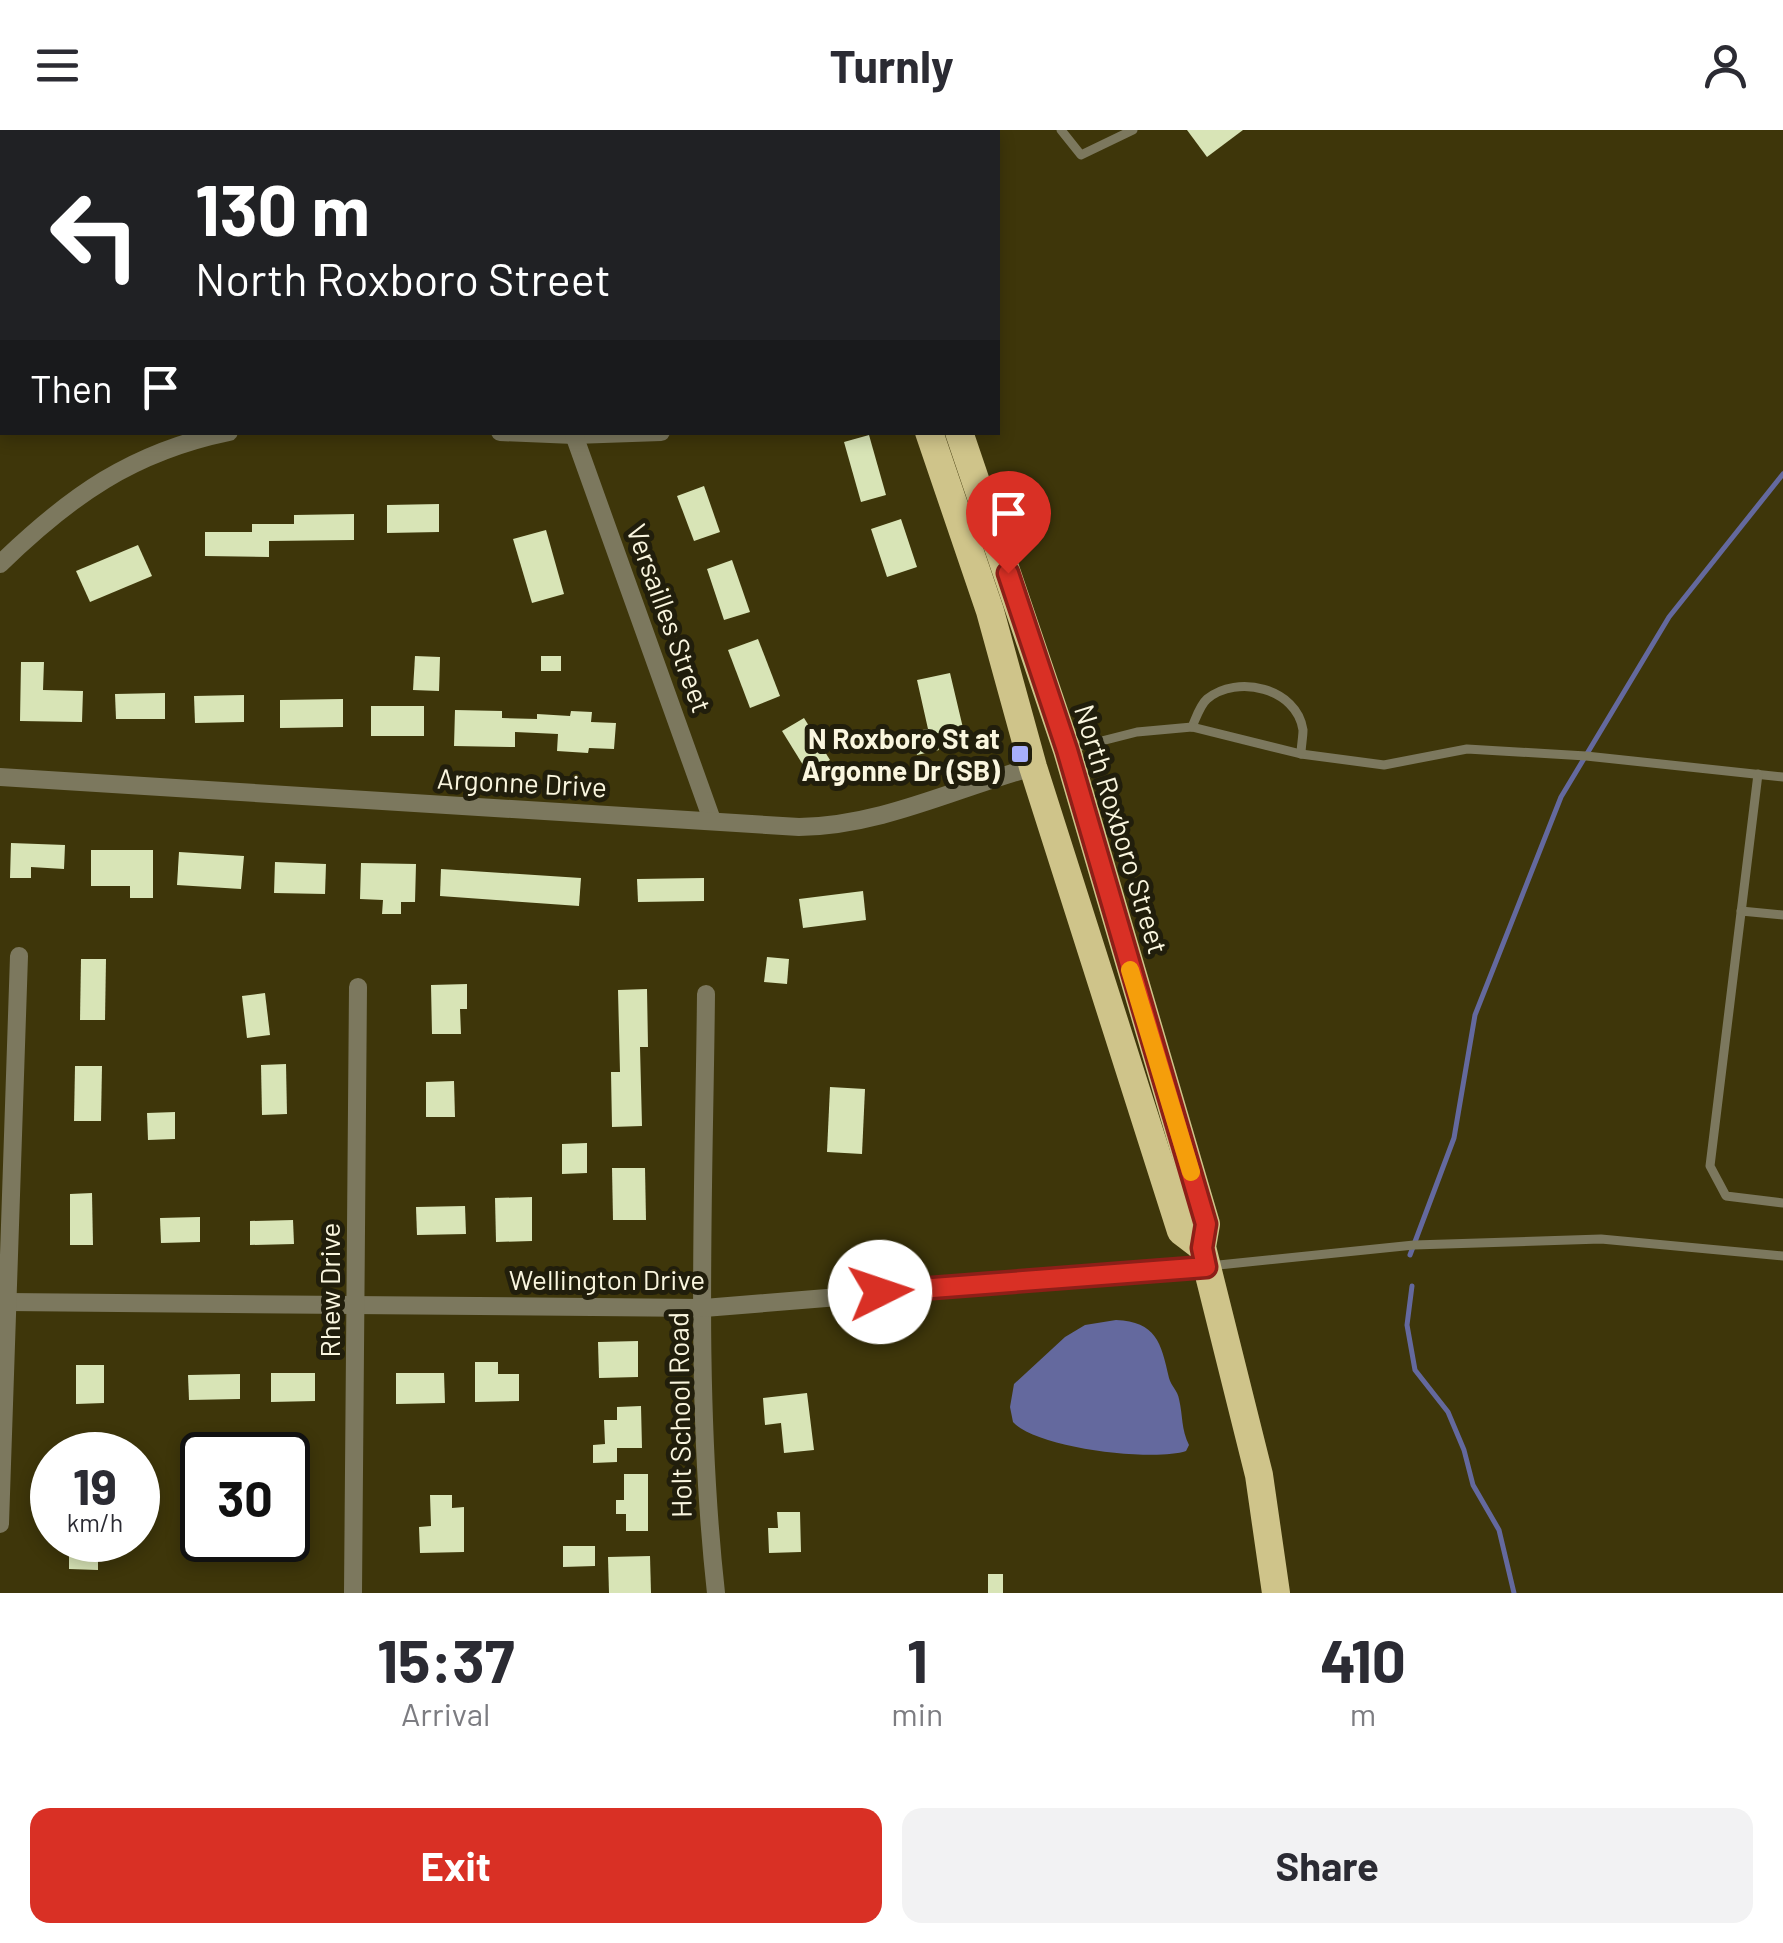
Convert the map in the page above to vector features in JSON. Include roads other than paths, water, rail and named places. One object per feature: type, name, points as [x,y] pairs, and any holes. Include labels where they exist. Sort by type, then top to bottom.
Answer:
[{"type":"highway","name":"North Roxboro Street","points":[[929,435],[990,611],[1033,767],[1181,1231],[1204,1257]]},
{"type":"highway","name":"North Roxboro Street","points":[[960,435],[1067,750],[1206,1224],[1204,1257],[1259,1474],[1276,1593]]},
{"type":"highway","points":[[990,611],[1012,637],[1044,735],[1067,750]]},
{"type":"highway","points":[[1033,767],[1055,773],[1096,902],[1112,911]]},
{"type":"street","points":[[0,564],[63,507],[109,475],[159,451],[218,435]]},
{"type":"street","name":"Versailles Street","points":[[574,435],[712,820]]},
{"type":"street","name":"Argonne Drive","points":[[0,777],[799,827],[848,823],[915,806],[1033,767]]},
{"type":"street","points":[[0,1524],[19,956]]},
{"type":"street","name":"Rhew Drive","points":[[352,1593],[358,986]]},
{"type":"street","name":"Holt School Road","points":[[706,994],[705,1464],[716,1593]]},
{"type":"street","name":"Wellington Drive","points":[[7,1302],[704,1308],[1204,1257]]},
{"type":"lane","points":[[1061,130],[1081,155],[1132,130]]},
{"type":"lane","points":[[1192,726],[1204,701],[1228,687],[1262,688],[1286,699],[1295,713],[1303,728],[1301,754]]},
{"type":"lane","points":[[1067,750],[1137,732],[1192,726],[1301,754],[1384,765],[1467,749],[1586,756],[1783,777]]},
{"type":"lane","points":[[1758,774],[1710,1166],[1726,1196],[1783,1203]]},
{"type":"lane","points":[[1742,911],[1783,915]]},
{"type":"lane","points":[[1204,1257],[1414,1244],[1602,1239],[1783,1256]]},
{"type":"water","points":[[1116,1320],[1140,1325],[1159,1344],[1178,1396],[1189,1445],[1186,1451],[1123,1454],[1069,1446],[1026,1431],[1013,1422],[1010,1407],[1014,1384],[1065,1337],[1085,1325]]},
{"type":"waterway","points":[[1410,1255],[1454,1138],[1475,1015],[1561,797],[1669,617],[1783,474]]},
{"type":"waterway","points":[[1412,1286],[1407,1325],[1415,1370],[1448,1412],[1473,1485],[1499,1530],[1514,1593]]},
{"type":"place","name":"N Roxboro St at Argonne Dr (SB)","points":[[1020,754]]}]
